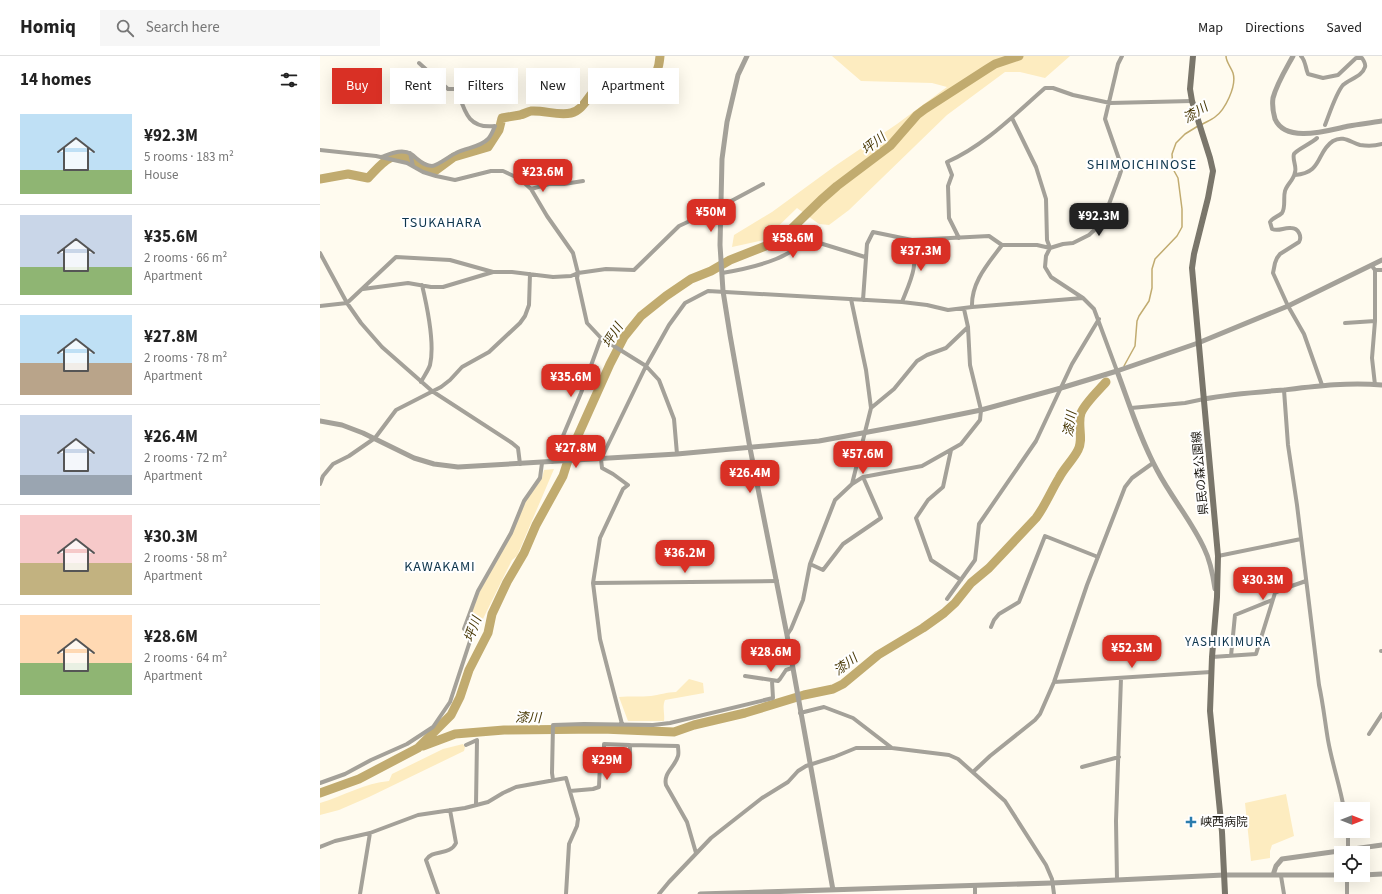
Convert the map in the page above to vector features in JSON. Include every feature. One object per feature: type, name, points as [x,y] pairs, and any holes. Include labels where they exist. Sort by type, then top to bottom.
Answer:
[{"type":"main road","name":"県民の森公園線","points":[[1193,56],[1190,89],[1192,101],[1213,171],[1192,268],[1218,556],[1210,711],[1222,832],[1225,894]]},
{"type":"street","points":[[747,56],[738,75],[727,122],[722,159],[720,207],[723,291],[750,448],[787,635],[833,890]]},
{"type":"street","points":[[863,300],[865,256],[867,244],[873,232],[912,240],[989,236],[1002,245],[1037,245],[1050,248],[1073,243],[1089,235],[1102,222],[1121,170],[1120,162],[1105,119],[1118,64],[1122,56]]},
{"type":"street","points":[[1293,56],[1276,88],[1273,97],[1272,104],[1275,117],[1281,127],[1292,132],[1309,133],[1382,121]]},
{"type":"street","points":[[1301,56],[1305,61],[1308,74],[1323,78],[1338,75],[1356,58],[1362,58],[1365,63],[1365,68],[1361,74],[1343,85],[1336,96],[1325,126]]},
{"type":"street","points":[[381,157],[398,152],[410,154],[426,165],[435,166],[459,151],[475,147],[483,143],[492,134],[495,126],[481,127],[474,123],[468,116],[456,89],[448,89],[420,63]]},
{"type":"street","points":[[959,238],[949,218],[948,186],[952,175],[947,162],[976,146],[1012,118],[1045,88],[1049,87],[1073,95],[1110,103],[1192,101]]},
{"type":"street","points":[[1012,118],[1036,167],[1046,199],[1047,240],[1050,248],[1046,256],[1045,267],[1051,277],[1083,298],[1094,309],[1153,463],[1165,486],[1197,532],[1205,549],[1209,560],[1217,597]]},
{"type":"street","points":[[1317,138],[1311,144],[1294,153],[1293,156],[1296,170],[1295,175],[1287,186],[1283,212],[1272,218],[1270,222],[1272,229],[1278,231],[1291,228],[1298,231],[1300,237],[1299,242],[1280,254],[1277,258],[1273,270],[1274,278],[1304,334],[1322,385]]},
{"type":"street","points":[[1295,175],[1309,172],[1331,142],[1338,139],[1343,138],[1362,145],[1382,144]]},
{"type":"street","points":[[320,150],[381,157],[408,163],[423,172],[455,180],[491,171],[503,171],[531,188],[547,216],[573,253],[587,323],[601,338],[646,366],[659,380],[674,419],[677,454]]},
{"type":"street","points":[[410,154],[413,166]]},
{"type":"street","points":[[531,188],[549,184],[564,184],[583,181]]},
{"type":"street","points":[[320,306],[347,303],[396,257],[450,260],[493,272],[553,277],[571,276],[578,273],[606,269],[634,270],[679,226],[720,207],[763,184]]},
{"type":"street","points":[[902,302],[915,265],[915,252],[912,240]]},
{"type":"street","points":[[722,273],[747,269],[778,259],[806,243],[813,241],[865,256]]},
{"type":"street","points":[[972,307],[972,299],[979,276],[1002,245]]},
{"type":"street","points":[[320,253],[347,303],[361,323],[382,347],[432,391],[518,448],[520,464]]},
{"type":"street","points":[[320,421],[342,425],[375,438],[414,458],[434,464],[458,467],[677,454],[819,441],[981,410],[1117,371],[1198,343],[1288,306],[1374,268],[1382,260]]},
{"type":"street","points":[[1374,268],[1382,270]]},
{"type":"street","points":[[1374,268],[1375,321],[1372,358],[1375,385]]},
{"type":"street","points":[[362,289],[408,283],[443,287],[493,272]]},
{"type":"street","points":[[320,484],[323,476],[333,464],[349,456],[375,438],[396,410],[450,380],[462,367],[489,352],[520,323],[525,316],[529,305],[530,274]]},
{"type":"street","points":[[421,382],[430,366],[431,356],[429,325],[422,285]]},
{"type":"street","points":[[622,724],[600,639],[593,583],[600,538],[623,489],[628,485],[602,468],[600,459],[646,366],[669,325],[685,303],[708,291],[902,302],[927,305],[948,310],[1083,298]]},
{"type":"street","points":[[851,299],[863,355],[871,408],[866,433],[852,484]]},
{"type":"street","points":[[787,635],[803,600],[810,564],[835,500],[852,484],[863,478],[922,466],[951,450],[961,444],[980,420],[981,410],[970,365],[968,327],[964,309]]},
{"type":"street","points":[[947,599],[975,560],[979,524],[1036,441],[1072,364],[1099,319]]},
{"type":"street","points":[[1345,323],[1375,321]]},
{"type":"street","points":[[871,408],[894,389],[917,361],[927,355],[946,348],[968,327]]},
{"type":"street","points":[[552,462],[581,393],[601,338]]},
{"type":"street","points":[[1131,408],[1185,403],[1240,394],[1322,385],[1382,385]]},
{"type":"street","points":[[1284,390],[1288,445],[1296,497],[1319,685],[1324,705],[1328,740],[1343,802]]},
{"type":"street","points":[[951,450],[943,487],[928,500],[916,518],[931,560],[961,580]]},
{"type":"street","points":[[320,783],[345,774],[371,760],[407,744],[433,727],[444,712],[450,702],[472,635],[464,629],[478,591],[511,533],[524,501],[540,478],[542,463]]},
{"type":"street","points":[[974,772],[990,756],[1035,720],[1040,714],[1054,682],[1087,585],[1125,487],[1132,478],[1153,463]]},
{"type":"street","points":[[810,564],[823,570],[843,544],[881,518],[863,478]]},
{"type":"street","points":[[991,627],[999,614],[1019,602],[1045,536],[1098,557]]},
{"type":"street","points":[[1218,556],[1301,539]]},
{"type":"street","points":[[593,583],[776,581]]},
{"type":"street","points":[[1212,657],[1256,654],[1275,593],[1306,581]]},
{"type":"street","points":[[1231,656],[1235,615],[1272,600]]},
{"type":"street","points":[[745,676],[778,681],[786,670],[792,668]]},
{"type":"street","points":[[1054,682],[1211,672]]},
{"type":"street","points":[[1117,880],[1116,821],[1121,678]]},
{"type":"street","points":[[553,780],[553,725],[652,725],[670,723],[773,698],[772,681]]},
{"type":"street","points":[[800,713],[824,707],[844,714],[853,718],[892,748]]},
{"type":"street","points":[[1369,734],[1382,714]]},
{"type":"street","points":[[466,744],[477,740],[476,805]]},
{"type":"street","points":[[604,763],[604,744],[678,746],[679,754],[667,774],[665,781],[666,786],[687,822],[696,853]]},
{"type":"street","points":[[570,791],[599,787],[600,763],[630,764],[630,745]]},
{"type":"street","points":[[659,894],[711,838],[732,820],[762,798],[788,782],[798,771],[810,764],[834,757],[856,748],[892,748],[949,755],[958,759],[1005,800],[1046,865],[1052,879],[1054,894]]},
{"type":"street","points":[[1082,767],[1119,757]]},
{"type":"street","points":[[320,847],[335,841],[370,833],[409,818],[488,802],[516,787],[566,778],[578,819],[577,826],[569,844],[566,894]]},
{"type":"street","points":[[438,894],[426,860],[429,856],[452,850],[456,843],[450,810]]},
{"type":"street","points":[[360,894],[370,833]]},
{"type":"street","points":[[1370,847],[1382,845]]},
{"type":"street","points":[[1272,875],[1276,866],[1282,859],[1334,853]]},
{"type":"street","points":[[1370,874],[1382,874]]},
{"type":"street","points":[[700,894],[975,886],[1224,875],[1334,875]]},
{"type":"street","points":[[1281,876],[1284,894]]},
{"type":"street","points":[[1347,882],[1347,894]]},
{"type":"street","points":[[975,886],[975,894]]},
{"type":"shaded area","points":[[832,56],[1070,56],[1045,78],[1020,72],[1005,72],[947,115],[849,210],[829,225],[819,224],[797,208],[764,240],[732,247],[734,235],[772,212],[947,87],[932,83],[861,81]]},
{"type":"shaded area","points":[[554,469],[517,556],[512,560],[480,625],[473,632],[466,627],[480,591],[525,501],[542,478],[544,470]]},
{"type":"shaded area","points":[[689,679],[703,683],[704,693],[665,700],[664,721],[628,721],[619,697],[651,696],[676,692]]},
{"type":"shaded area","points":[[463,744],[465,747],[464,751],[369,797],[339,810],[320,815],[320,803],[371,784],[389,781],[392,774],[443,749]]},
{"type":"shaded area","points":[[1286,794],[1294,836],[1272,845],[1270,858],[1251,861],[1245,803]]},
{"type":"waterway","points":[[320,179],[348,174],[368,178],[382,163],[393,157],[399,156],[405,157],[435,171],[454,157],[488,147],[499,130],[502,118],[520,115],[531,111],[561,114],[571,113],[581,107],[591,94],[600,87],[605,85],[641,84],[648,82],[654,77],[658,69],[660,56]]},
{"type":"waterway","name":"坪川","points":[[320,793],[359,779],[418,748],[451,715],[460,697],[469,670],[488,633],[492,614],[507,582],[524,553],[536,525],[563,476],[571,451],[610,364],[624,337],[641,316],[666,296],[691,279],[711,271],[730,260],[768,245],[784,236],[837,186],[890,146],[917,115],[995,64],[1019,56]]},
{"type":"waterway","name":"漆川","points":[[1201,125],[1219,114],[1232,91],[1234,78],[1226,56]]},
{"type":"waterway","name":"漆川","points":[[1124,366],[1135,346],[1137,321],[1149,301],[1152,288],[1152,269],[1155,259],[1177,236],[1182,227],[1182,209],[1178,178],[1173,169],[1172,154],[1176,143],[1185,134],[1198,126]]},
{"type":"waterway","name":"漆川","points":[[423,746],[455,734],[504,730],[602,729],[674,732],[694,725],[745,713],[804,695],[833,689],[843,684],[878,655],[923,628],[944,613],[955,603],[971,583],[989,568],[1036,518],[1061,474],[1074,457],[1080,446],[1080,418],[1083,409],[1106,382]]},
{"type":"place","name":"峡西病院","points":[[1191,822]]},
{"type":"district","name":"SHIMOICHINOSE","points":[[1142,164]]},
{"type":"district","name":"TSUKAHARA","points":[[442,222]]},
{"type":"district","name":"KAWAKAMI","points":[[440,566]]},
{"type":"district","name":"YASHIKIMURA","points":[[1228,641]]}]
